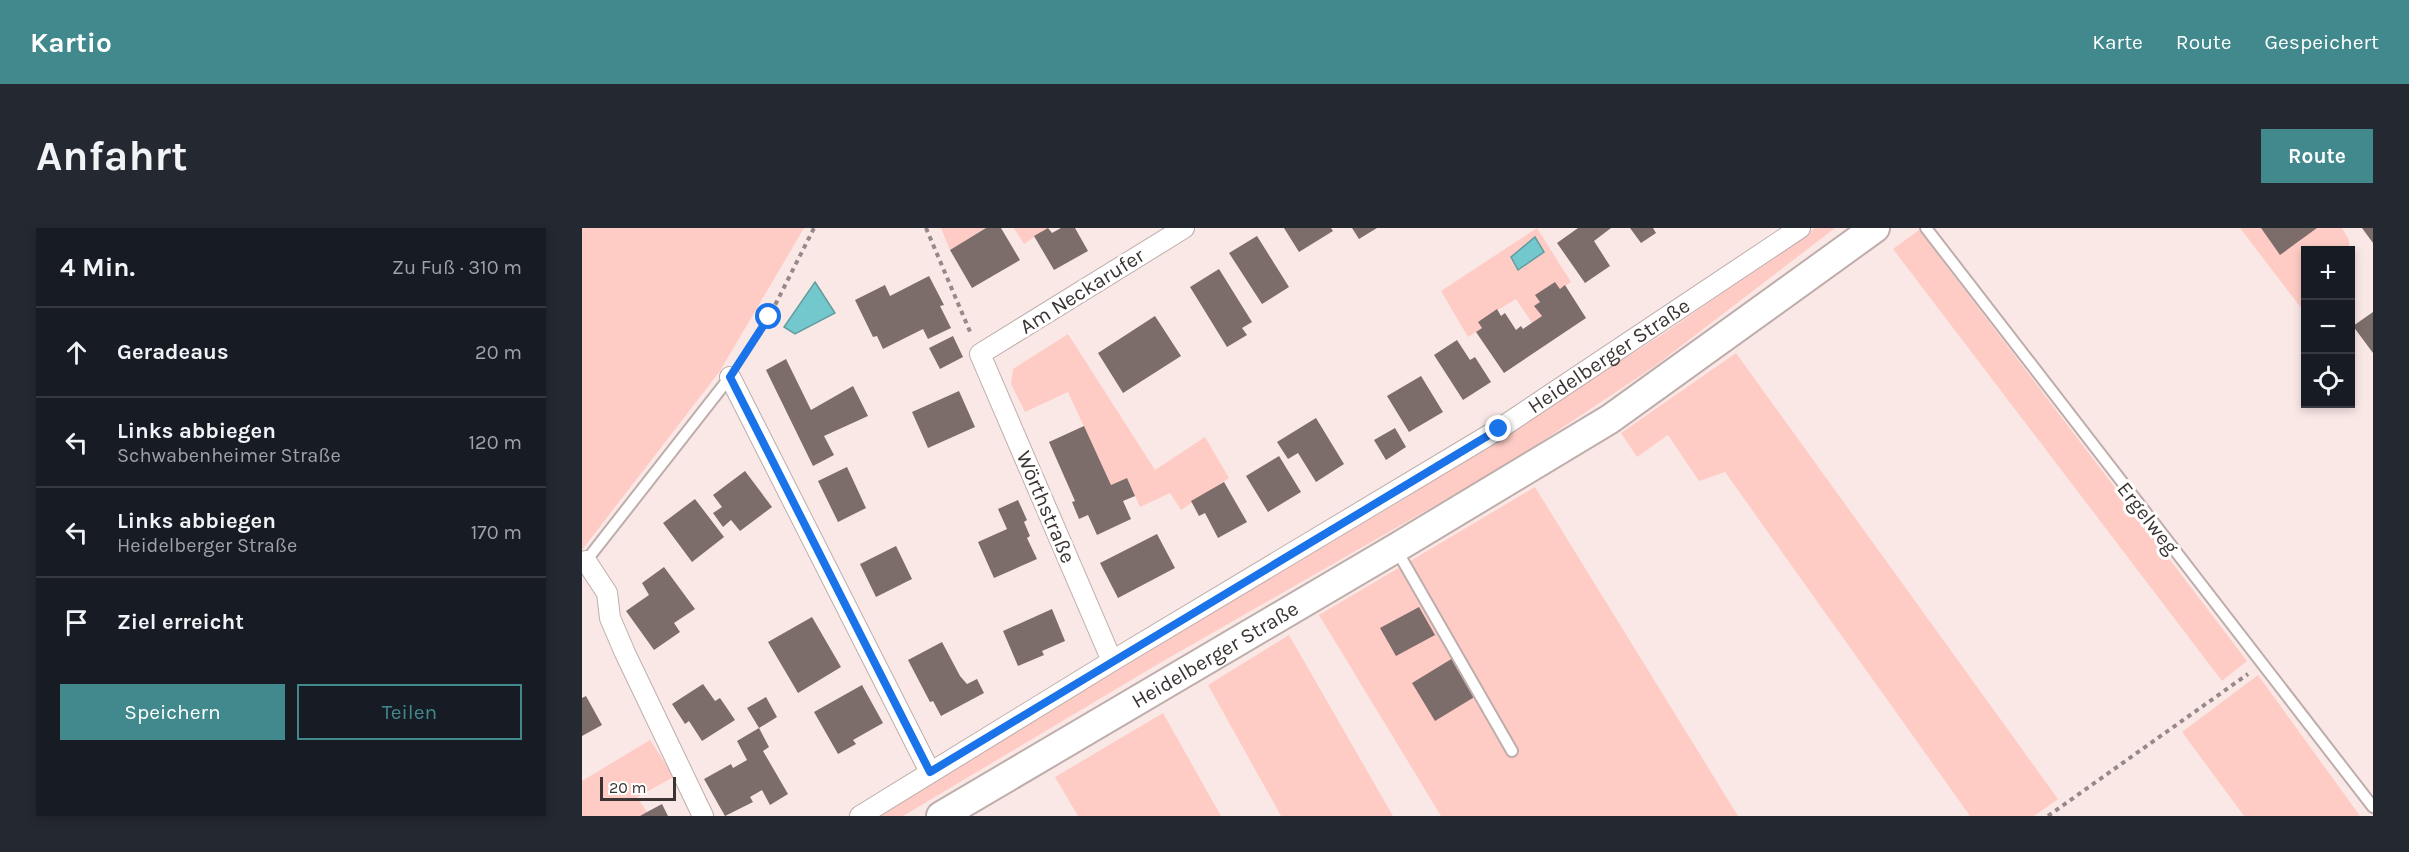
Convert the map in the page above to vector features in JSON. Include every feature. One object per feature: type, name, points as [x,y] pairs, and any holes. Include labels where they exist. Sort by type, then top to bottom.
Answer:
[{"type":"main road","name":"Heidelberger Straße","points":[[941,816],[1610,419],[1875,228]]},
{"type":"street","name":"Am Neckarufer","points":[[980,354],[1184,228]]},
{"type":"street","name":"Heidelberger Straße","points":[[860,816],[1112,660],[1499,429],[1800,228]]},
{"type":"street","name":"Wörthstraße","points":[[980,354],[1112,660]]},
{"type":"street","points":[[730,377],[930,772]]},
{"type":"street","points":[[586,561],[607,592],[610,618],[625,653],[703,816]]},
{"type":"lane","name":"Ergelweg","points":[[1926,228],[2261,665],[2373,807]]},
{"type":"lane","points":[[586,561],[730,377]]},
{"type":"lane","points":[[1396,548],[1512,751]]},
{"type":"path","points":[[730,377],[769,317],[814,228]]},
{"type":"path","points":[[927,228],[980,354]]},
{"type":"path","points":[[2048,816],[2261,665]]},
{"type":"shaded area","points":[[582,228],[804,228],[720,371],[582,550]]},
{"type":"shaded area","points":[[941,228],[986,228],[950,250]]},
{"type":"shaded area","points":[[1014,228],[1048,228],[1024,244]]},
{"type":"shaded area","points":[[1537,228],[1571,282],[1560,289],[1555,282],[1536,295],[1540,302],[1535,306],[1542,316],[1532,323],[1516,299],[1478,322],[1482,328],[1468,337],[1441,291]]},
{"type":"shaded area","points":[[1815,228],[1835,228],[1655,366],[1511,462],[1153,667],[903,816],[876,816],[1117,668],[1394,505],[1666,332]]},
{"type":"shaded area","points":[[2240,228],[2342,228],[2349,240],[2349,246],[2301,246],[2301,308]]},
{"type":"shaded area","points":[[1919,230],[2247,661],[2222,681],[1893,249]]},
{"type":"shaded area","points":[[1068,334],[1155,470],[1205,437],[1229,478],[1181,510],[1170,493],[1140,507],[1127,478],[1111,485],[1068,392],[1025,412],[1011,384],[1013,369]]},
{"type":"shaded area","points":[[1736,353],[2058,799],[2034,816],[1970,816],[1725,472],[1699,481],[1668,435],[1637,457],[1621,433]]},
{"type":"shaded area","points":[[1535,487],[1738,816],[1441,816],[1319,615]]},
{"type":"shaded area","points":[[1289,635],[1393,816],[1281,816],[1208,685]]},
{"type":"shaded area","points":[[2258,675],[2360,816],[2244,816],[2182,732]]},
{"type":"shaded area","points":[[1163,713],[1221,816],[1078,816],[1055,777]]},
{"type":"shaded area","points":[[650,740],[674,777],[637,797],[647,812],[640,816],[582,816],[582,781]]},
{"type":"water","points":[[1535,237],[1544,252],[1518,270],[1511,257]]},
{"type":"water","points":[[815,282],[835,313],[795,334],[784,327]]},
{"type":"building","points":[[986,228],[1001,228],[1020,260],[972,288],[950,250]]},
{"type":"building","points":[[1048,228],[1052,233],[1061,228],[1075,228],[1088,251],[1054,270],[1034,236]]},
{"type":"building","points":[[1284,228],[1331,228],[1333,231],[1299,252]]},
{"type":"building","points":[[1352,228],[1377,228],[1359,239]]},
{"type":"building","points":[[1578,228],[1611,228],[1594,241],[1610,266],[1585,283],[1557,243]]},
{"type":"building","points":[[1630,228],[1653,228],[1656,233],[1641,243]]},
{"type":"building","points":[[2261,228],[2317,228],[2280,255]]},
{"type":"building","points":[[2362,228],[2373,228],[2373,243]]},
{"type":"building","points":[[1257,236],[1289,287],[1262,304],[1229,253]]},
{"type":"building","points":[[1219,269],[1252,322],[1242,328],[1247,335],[1227,347],[1190,287]]},
{"type":"building","points":[[929,276],[944,305],[940,306],[951,328],[928,339],[923,329],[883,349],[877,336],[873,337],[855,300],[885,285],[890,296]]},
{"type":"building","points":[[1555,282],[1560,289],[1565,285],[1586,318],[1504,373],[1476,332],[1482,328],[1478,322],[1497,309],[1501,316],[1505,313],[1516,330],[1521,326],[1523,329],[1542,316],[1534,306],[1540,302],[1535,295]]},
{"type":"building","points":[[2373,312],[2373,353],[2355,329],[2355,325]]},
{"type":"building","points":[[1155,316],[1181,356],[1123,393],[1098,353]]},
{"type":"building","points":[[953,336],[963,357],[940,369],[929,348]]},
{"type":"building","points":[[1457,340],[1470,360],[1475,357],[1491,382],[1463,400],[1434,355]]},
{"type":"building","points":[[786,359],[811,410],[853,386],[868,416],[824,436],[834,455],[813,466],[766,370]]},
{"type":"building","points":[[1421,376],[1443,412],[1409,432],[1387,396]]},
{"type":"building","points":[[959,391],[975,427],[928,448],[912,412]]},
{"type":"building","points":[[1316,418],[1344,464],[1316,482],[1298,453],[1288,459],[1277,442]]},
{"type":"building","points":[[1084,426],[1111,485],[1127,478],[1135,496],[1123,501],[1131,519],[1097,535],[1088,515],[1079,519],[1072,502],[1075,501],[1049,442]]},
{"type":"building","points":[[1395,428],[1406,447],[1386,460],[1374,440]]},
{"type":"building","points":[[1279,456],[1301,492],[1268,512],[1246,476]]},
{"type":"building","points":[[847,467],[866,508],[838,522],[818,481]]},
{"type":"building","points":[[745,471],[772,507],[740,531],[731,520],[723,527],[713,513],[722,507],[713,495]]},
{"type":"building","points":[[1224,482],[1247,522],[1218,538],[1205,513],[1199,516],[1191,501]]},
{"type":"building","points":[[695,499],[724,537],[692,562],[663,523]]},
{"type":"building","points":[[1018,500],[1027,520],[1024,522],[1030,536],[1027,538],[1037,559],[994,578],[978,542],[1007,529],[998,509]]},
{"type":"building","points":[[1157,534],[1175,568],[1118,598],[1100,563]]},
{"type":"building","points":[[896,546],[912,579],[876,597],[860,564]]},
{"type":"building","points":[[664,567],[695,609],[674,623],[680,632],[654,650],[626,611],[649,595],[642,583]]},
{"type":"building","points":[[1419,607],[1435,635],[1396,656],[1380,628]]},
{"type":"building","points":[[1052,609],[1065,641],[1042,651],[1044,655],[1018,666],[1003,631]]},
{"type":"building","points":[[812,617],[841,667],[798,693],[768,642]]},
{"type":"building","points":[[942,642],[960,676],[967,684],[977,679],[984,693],[941,716],[933,701],[930,702],[908,660]]},
{"type":"building","points":[[1453,658],[1476,696],[1435,721],[1412,683]]},
{"type":"building","points":[[703,684],[715,701],[720,698],[735,720],[702,741],[689,721],[685,724],[672,704]]},
{"type":"building","points":[[862,685],[883,723],[853,740],[856,744],[838,754],[814,712]]},
{"type":"building","points":[[586,696],[602,725],[582,736],[582,698]]},
{"type":"building","points":[[766,697],[777,717],[759,728],[747,708]]},
{"type":"building","points":[[759,728],[769,747],[763,751],[788,794],[770,805],[762,790],[750,797],[753,802],[725,816],[704,779],[731,764],[733,768],[747,760],[737,741]]},
{"type":"building","points":[[662,804],[668,816],[640,816],[647,812]]},
{"type":"route","points":[[769,317],[730,377],[930,772],[1112,660],[1499,429]]}]
